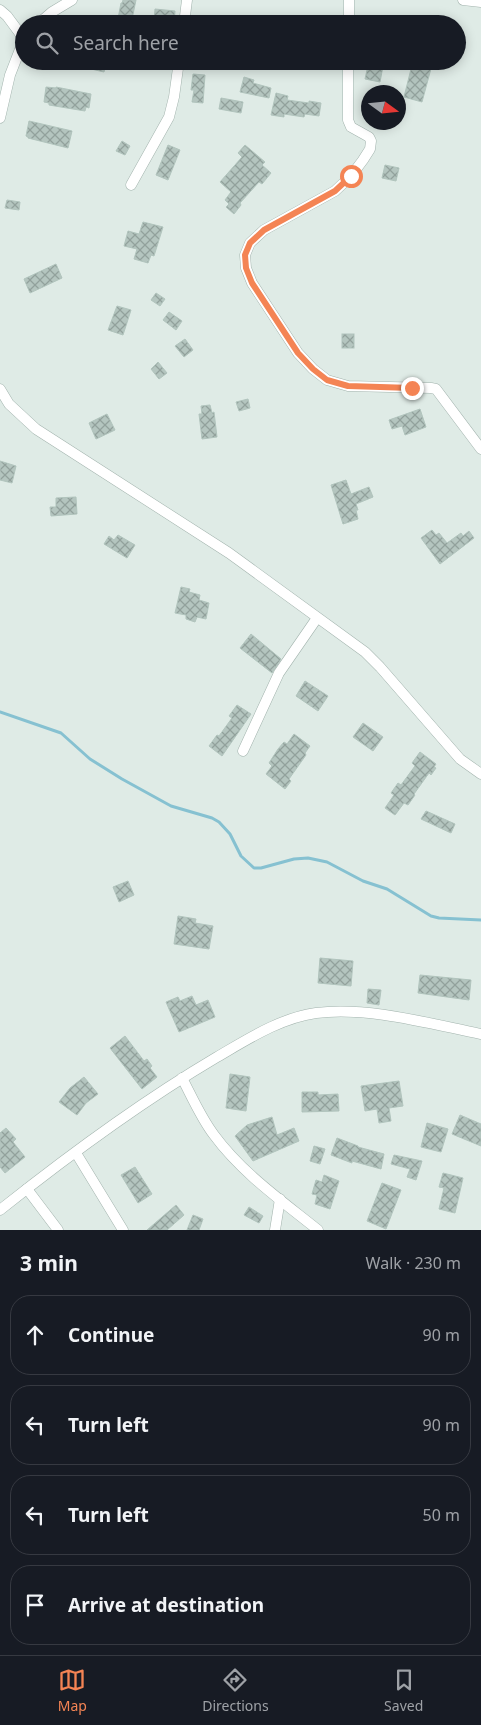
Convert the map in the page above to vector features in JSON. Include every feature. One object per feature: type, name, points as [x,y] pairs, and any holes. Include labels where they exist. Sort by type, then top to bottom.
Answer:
[{"type":"street","points":[[48,15],[72,0]]},
{"type":"street","points":[[185,15],[187,0]]},
{"type":"street","points":[[349,0],[349,15]]},
{"type":"street","points":[[463,0],[481,2]]},
{"type":"street","points":[[0,10],[15,27]]},
{"type":"street","points":[[0,118],[15,62]]},
{"type":"street","points":[[131,185],[169,117],[178,70]]},
{"type":"street","points":[[348,70],[348,120],[351,127],[369,137],[371,141],[370,149],[351,176],[335,191],[264,230],[250,243],[245,255],[246,268],[252,283],[298,353],[327,380],[348,386],[436,389],[481,449]]},
{"type":"street","points":[[0,390],[9,404],[36,429],[228,553],[365,652],[460,759],[481,774]]},
{"type":"street","points":[[243,751],[279,673],[317,618]]},
{"type":"street","points":[[2,1204],[27,1189],[139,1106],[182,1078],[261,1031],[286,1021],[315,1013],[341,1011],[374,1014],[481,1034]]},
{"type":"street","points":[[182,1078],[213,1134],[238,1163],[318,1230]]},
{"type":"street","points":[[76,1153],[123,1230]]},
{"type":"street","points":[[27,1189],[58,1230]]},
{"type":"street","points":[[275,1230],[280,1200]]},
{"type":"building","points":[[123,0],[136,0],[133,15],[119,15]]},
{"type":"building","points":[[155,9],[175,11],[175,15],[155,15]]},
{"type":"building","points":[[367,70],[382,70],[380,82],[365,79]]},
{"type":"building","points":[[411,70],[431,70],[422,102],[406,98]]},
{"type":"building","points":[[193,74],[205,75],[203,103],[192,102],[194,90],[191,90]]},
{"type":"building","points":[[244,77],[254,80],[253,83],[271,88],[269,98],[240,92]]},
{"type":"building","points":[[46,87],[56,87],[91,94],[89,108],[86,107],[85,111],[49,105],[49,103],[44,102]]},
{"type":"building","points":[[276,93],[288,96],[287,100],[321,103],[319,116],[305,114],[304,117],[284,114],[284,117],[271,115]]},
{"type":"building","points":[[221,98],[243,102],[241,113],[219,109]]},
{"type":"building","points":[[29,121],[72,131],[68,148],[28,138],[26,136]]},
{"type":"building","points":[[122,141],[130,146],[125,155],[116,151]]},
{"type":"building","points":[[168,145],[180,150],[168,180],[156,175]]},
{"type":"building","points":[[245,145],[265,162],[262,165],[271,173],[262,184],[259,182],[240,203],[241,205],[234,214],[226,207],[229,204],[225,200],[231,192],[220,182],[242,157],[238,153]]},
{"type":"building","points":[[385,165],[399,168],[396,181],[382,178]]},
{"type":"building","points":[[7,200],[20,202],[19,210],[5,208]]},
{"type":"building","points":[[143,222],[163,227],[154,256],[151,255],[148,263],[134,259],[137,249],[124,246],[128,231],[139,234]]},
{"type":"building","points":[[56,264],[62,278],[30,293],[24,279]]},
{"type":"building","points":[[156,293],[165,299],[160,306],[151,300]]},
{"type":"building","points":[[117,306],[131,310],[123,335],[108,330]]},
{"type":"building","points":[[169,312],[182,321],[176,330],[163,320]]},
{"type":"building","points":[[342,334],[354,334],[354,348],[342,348]]},
{"type":"building","points":[[185,339],[193,350],[184,357],[175,346]]},
{"type":"building","points":[[158,362],[167,373],[159,379],[151,369]]},
{"type":"building","points":[[248,399],[250,408],[239,411],[236,402]]},
{"type":"building","points":[[210,405],[212,413],[214,412],[217,437],[202,439],[199,414],[202,414],[201,406]]},
{"type":"building","points":[[420,409],[426,427],[405,435],[402,426],[392,429],[389,420]]},
{"type":"building","points":[[107,414],[115,430],[96,439],[89,423]]},
{"type":"building","points":[[0,461],[16,466],[12,483],[0,480]]},
{"type":"building","points":[[346,480],[351,494],[369,487],[373,497],[356,504],[358,519],[343,524],[331,485]]},
{"type":"building","points":[[76,497],[77,514],[51,516],[50,507],[56,507],[56,498]]},
{"type":"building","points":[[432,530],[436,535],[439,533],[447,543],[461,533],[463,536],[469,531],[474,538],[440,564],[421,538]]},
{"type":"building","points":[[118,535],[135,545],[127,558],[104,544],[109,536],[114,540]]},
{"type":"building","points":[[181,587],[190,589],[189,592],[200,595],[199,600],[209,603],[206,619],[197,617],[195,622],[186,619],[186,615],[175,613]]},
{"type":"building","points":[[251,634],[281,659],[272,673],[240,648]]},
{"type":"building","points":[[305,681],[328,696],[318,711],[296,696]]},
{"type":"building","points":[[237,705],[251,714],[222,756],[209,746],[232,718],[229,716]]},
{"type":"building","points":[[363,723],[383,737],[373,751],[353,737]]},
{"type":"building","points":[[294,734],[310,746],[289,779],[291,781],[285,789],[266,774],[272,766],[269,763],[278,749],[284,742],[287,744]]},
{"type":"building","points":[[420,752],[436,764],[434,767],[436,768],[431,775],[429,773],[408,805],[404,803],[395,815],[385,808],[394,795],[391,793],[398,783],[401,785],[415,766],[412,763]]},
{"type":"building","points":[[426,811],[455,824],[451,833],[421,819]]},
{"type":"building","points":[[128,881],[134,895],[119,902],[113,887]]},
{"type":"building","points":[[178,916],[196,919],[195,923],[213,926],[209,949],[174,944]]},
{"type":"building","points":[[320,958],[353,961],[351,986],[318,983]]},
{"type":"building","points":[[420,975],[471,980],[469,1000],[418,993]]},
{"type":"building","points":[[368,989],[381,990],[379,1005],[367,1003]]},
{"type":"building","points":[[192,996],[196,1005],[208,1000],[215,1017],[179,1032],[166,1002],[178,997],[180,1001]]},
{"type":"building","points":[[125,1036],[144,1061],[147,1059],[152,1066],[150,1068],[157,1077],[142,1089],[110,1048]]},
{"type":"building","points":[[230,1074],[250,1077],[246,1111],[226,1108]]},
{"type":"building","points":[[84,1077],[98,1094],[86,1103],[77,1115],[59,1102],[70,1088]]},
{"type":"building","points":[[399,1081],[403,1106],[389,1108],[391,1121],[379,1123],[377,1109],[365,1111],[361,1086]]},
{"type":"building","points":[[302,1092],[318,1092],[318,1095],[338,1094],[339,1111],[302,1112]]},
{"type":"building","points":[[460,1115],[481,1124],[481,1146],[452,1134]]},
{"type":"building","points":[[272,1117],[277,1135],[294,1128],[299,1141],[253,1161],[235,1136],[247,1125]]},
{"type":"building","points":[[427,1123],[448,1129],[441,1152],[421,1147]]},
{"type":"building","points":[[6,1128],[16,1139],[13,1142],[25,1157],[5,1173],[0,1167],[0,1133]]},
{"type":"building","points":[[337,1138],[358,1147],[384,1154],[381,1169],[352,1161],[352,1163],[331,1155]]},
{"type":"building","points":[[314,1146],[325,1149],[320,1164],[310,1161]]},
{"type":"building","points":[[394,1155],[422,1161],[416,1180],[407,1177],[410,1169],[391,1164]]},
{"type":"building","points":[[135,1167],[152,1194],[138,1203],[121,1175]]},
{"type":"building","points":[[443,1173],[463,1178],[455,1213],[439,1209],[444,1188],[439,1187]]},
{"type":"building","points":[[324,1175],[339,1181],[330,1209],[315,1204],[317,1195],[312,1194],[316,1180],[322,1182]]},
{"type":"building","points":[[382,1183],[401,1190],[386,1229],[367,1221]]},
{"type":"building","points":[[176,1205],[184,1215],[167,1230],[147,1230]]},
{"type":"building","points":[[249,1207],[263,1216],[259,1223],[244,1215]]},
{"type":"building","points":[[193,1215],[203,1219],[199,1230],[187,1230]]},
{"type":"waterway","points":[[0,712],[61,733],[90,759],[122,779],[171,806],[212,818],[219,822],[230,834],[241,856],[254,868],[261,868],[294,859],[308,858],[327,862],[363,881],[387,889],[431,916],[481,920]]},
{"type":"route","points":[[351,176],[335,191],[264,230],[250,243],[245,255],[246,268],[252,283],[298,353],[327,380],[348,386],[412,388]]}]
